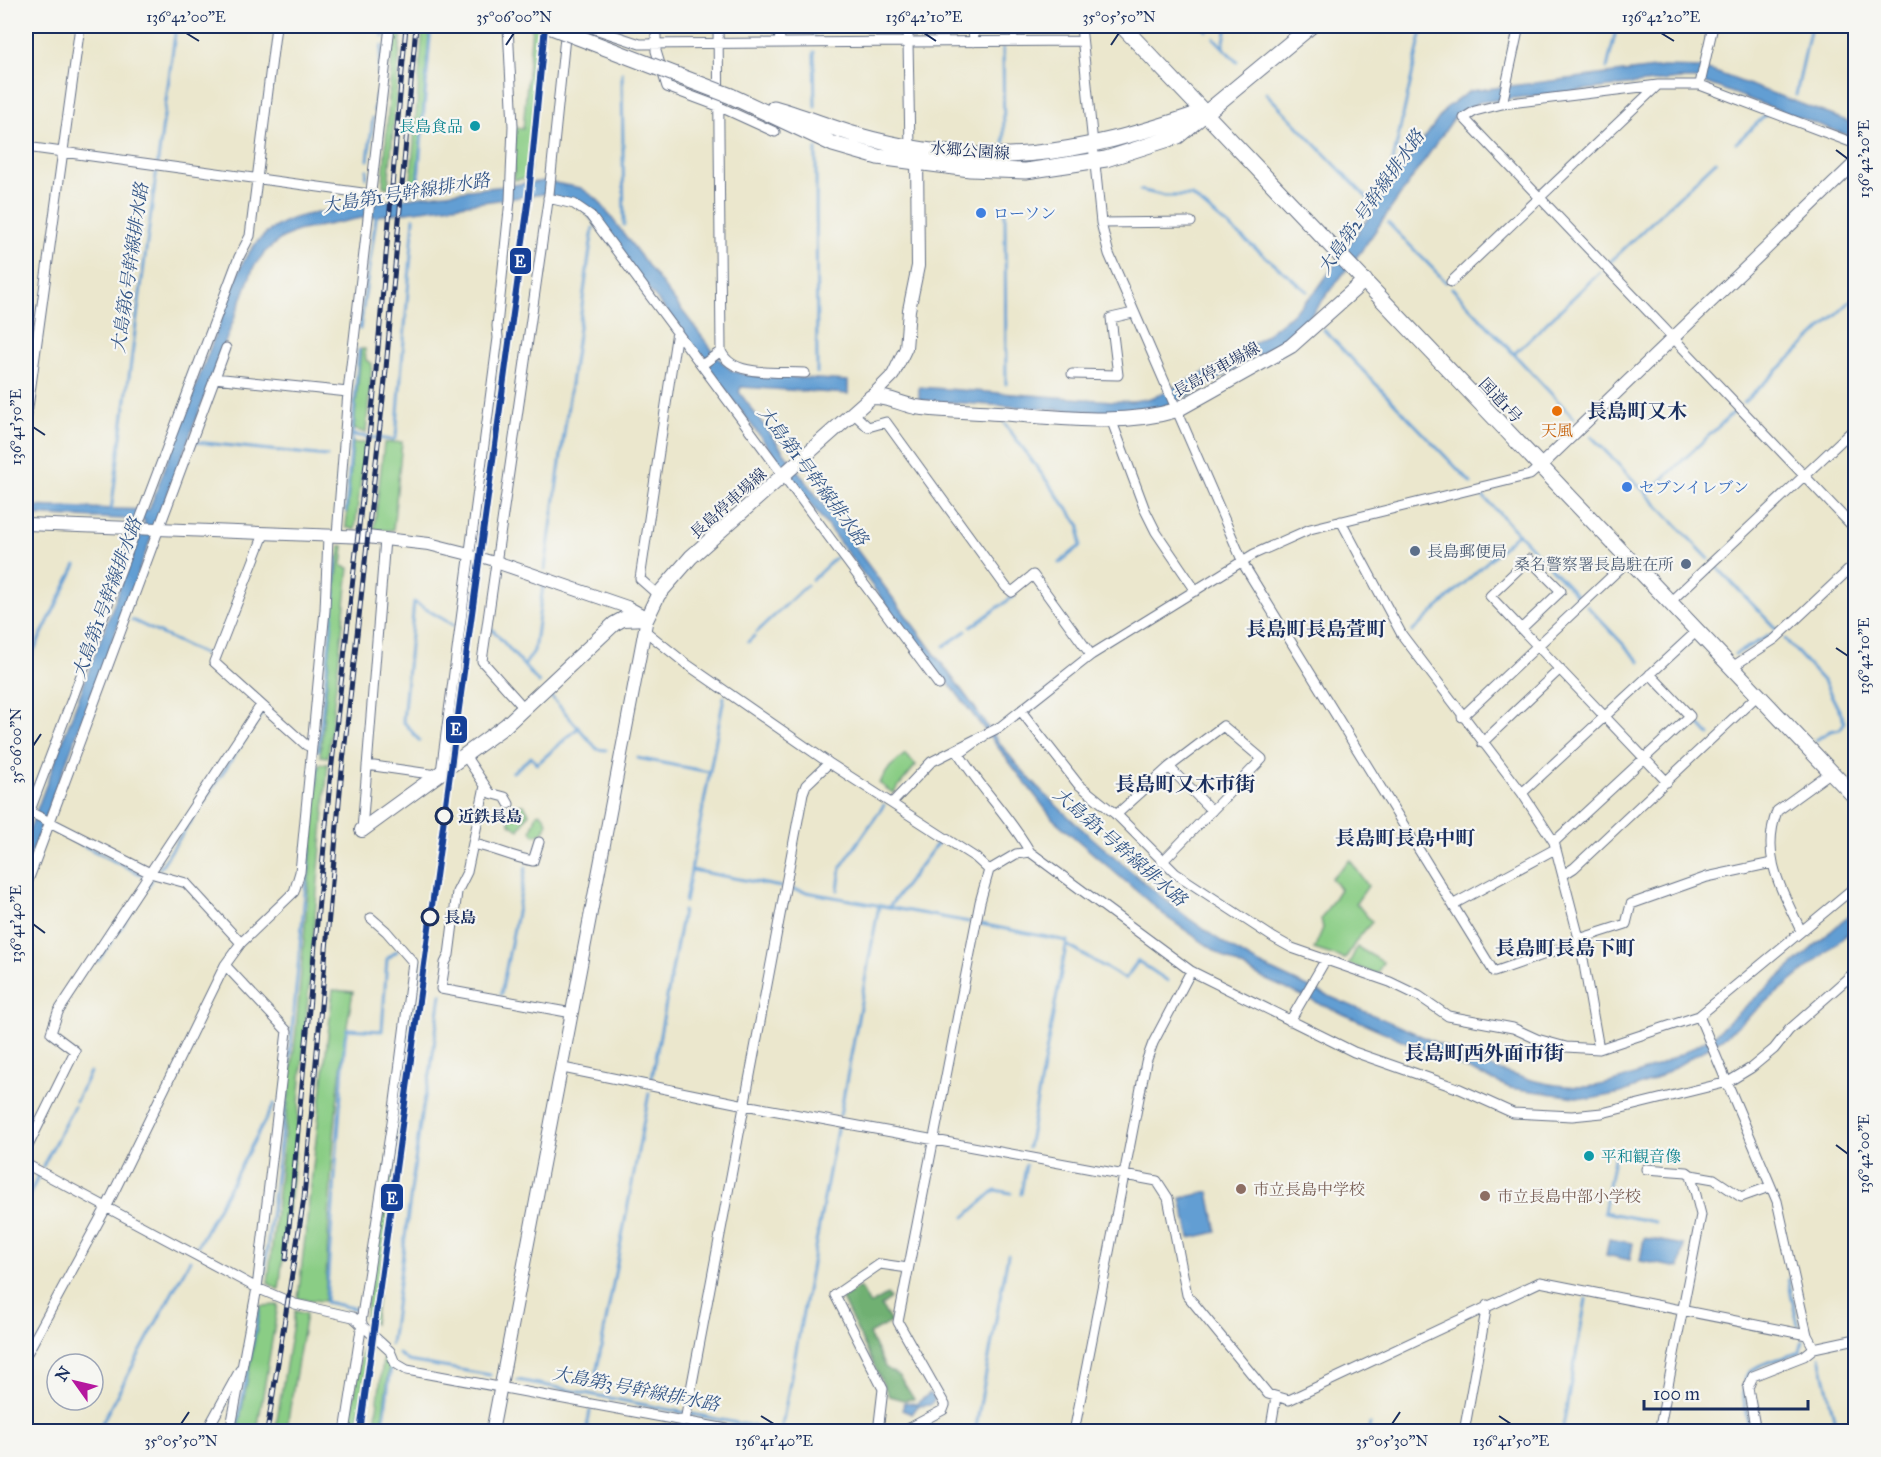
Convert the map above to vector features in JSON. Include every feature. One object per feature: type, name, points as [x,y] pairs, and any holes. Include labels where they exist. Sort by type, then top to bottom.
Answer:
[{"type":"main road","name":"水郷公園線","points":[[549,26],[731,96],[833,144],[915,154],[1005,171],[1094,161],[1178,136],[1311,26]]},
{"type":"main road","name":"国道1号","points":[[1122,26],[1206,111],[1539,467],[1831,772],[1853,791]]},
{"type":"main road","name":"水郷公園線","points":[[915,154],[1001,157],[1043,154],[1143,133],[1206,111]]},
{"type":"main road","name":"長島停車場線","points":[[645,624],[658,595],[691,556],[871,397],[882,396],[916,407],[1111,419],[1176,407],[1291,346],[1360,275]]},
{"type":"main road","points":[[362,830],[439,773],[466,757],[524,708],[614,624],[623,619],[645,624]]},
{"type":"street","points":[[26,422],[80,26]]},
{"type":"street","points":[[241,943],[186,883],[150,873],[48,821],[28,814],[239,257],[250,236],[276,26]]},
{"type":"street","points":[[26,1355],[107,1206],[225,965],[241,943],[294,892],[300,872],[332,536],[390,26]]},
{"type":"street","points":[[367,765],[439,773],[498,338],[497,326],[510,200],[513,126],[508,26]]},
{"type":"street","points":[[524,708],[482,661],[549,196],[560,62],[566,26]]},
{"type":"street","points":[[586,26],[640,44],[1082,41]]},
{"type":"street","points":[[656,26],[656,44],[667,87],[718,106],[775,132]]},
{"type":"street","points":[[718,26],[719,352],[727,362],[734,366],[754,370],[805,372]]},
{"type":"street","points":[[779,26],[780,43]]},
{"type":"street","points":[[871,397],[893,375],[906,348],[909,310],[918,266],[908,26]]},
{"type":"street","points":[[973,26],[974,42]]},
{"type":"street","points":[[1081,26],[1101,223],[1113,264],[1133,313],[1243,561],[1272,614],[1454,904],[1494,972],[1626,924],[1630,904],[1707,877],[1772,863]]},
{"type":"street","points":[[1502,103],[1519,26]]},
{"type":"street","points":[[1700,84],[1713,26]]},
{"type":"street","points":[[1450,282],[1658,85]]},
{"type":"street","points":[[1856,144],[1700,85],[1658,85],[1502,103],[1475,111],[1464,118],[1856,530]]},
{"type":"street","points":[[26,147],[258,178],[370,198]]},
{"type":"street","points":[[893,802],[931,762],[953,748],[994,731],[1091,655],[1243,561],[1294,535],[1341,521],[1530,476],[1856,162]]},
{"type":"street","points":[[549,196],[574,204],[590,215],[703,364],[939,685]]},
{"type":"street","points":[[1101,223],[1191,222]]},
{"type":"street","points":[[1072,374],[1118,375],[1111,318],[1133,313]]},
{"type":"street","points":[[658,595],[640,579],[677,331]]},
{"type":"street","points":[[26,886],[48,821],[225,348]]},
{"type":"street","points":[[703,364],[719,352]]},
{"type":"street","points":[[214,378],[348,392]]},
{"type":"street","points":[[853,413],[868,427],[886,422],[1006,587],[1012,592],[1033,575],[1091,655]]},
{"type":"street","points":[[1111,419],[1144,510],[1196,591]]},
{"type":"street","points":[[1670,602],[1856,427]]},
{"type":"street","points":[[1341,521],[1402,634],[1462,717],[1522,793],[1554,846],[1579,941],[1599,1049]]},
{"type":"street","points":[[26,524],[139,526],[159,529],[385,539],[429,544],[496,562],[627,607],[686,663],[829,763],[893,802],[924,826],[976,858],[989,870]]},
{"type":"street","points":[[264,534],[214,662],[311,747]]},
{"type":"street","points":[[362,830],[385,539]]},
{"type":"street","points":[[1521,629],[1561,591],[1529,559],[1490,596],[1521,629],[1537,646],[1560,669],[1604,717],[1667,782]]},
{"type":"street","points":[[1462,717],[1629,560]]},
{"type":"street","points":[[1732,667],[1775,639],[1856,563]]},
{"type":"street","points":[[492,1431],[563,1068],[645,624]]},
{"type":"street","points":[[1522,793],[1697,630]]},
{"type":"street","points":[[1482,743],[1560,669]]},
{"type":"street","points":[[1454,904],[1554,846],[1690,716],[1650,674]]},
{"type":"street","points":[[1563,875],[1574,868],[1758,695]]},
{"type":"street","points":[[26,1150],[75,1051],[51,1033],[58,1012],[261,705]]},
{"type":"street","points":[[1021,711],[1078,784],[1116,815],[1162,862],[1175,873],[1274,938],[1292,948],[1410,992],[1448,1016],[1513,1028],[1537,1040],[1566,1047],[1599,1049],[1700,1021],[1801,931],[1856,886]]},
{"type":"street","points":[[1116,815],[1169,767],[1223,726],[1262,759],[1162,862]]},
{"type":"street","points":[[984,736],[959,754],[997,802],[1002,814],[1020,834],[1030,852],[1191,971],[1354,1052],[1460,1089],[1513,1113],[1572,1116],[1602,1113],[1728,1082],[1766,1055],[1789,1030],[1856,971]]},
{"type":"street","points":[[466,757],[490,793],[505,797],[509,804]]},
{"type":"street","points":[[685,1419],[803,793],[806,785],[829,763]]},
{"type":"street","points":[[1169,767],[1212,811]]},
{"type":"street","points":[[1801,931],[1772,863],[1773,821],[1777,811],[1831,772]]},
{"type":"street","points":[[485,786],[467,872],[458,892],[449,955],[445,963],[441,989],[573,1013]]},
{"type":"street","points":[[473,844],[497,848],[511,857],[533,861],[539,842]]},
{"type":"street","points":[[903,1431],[944,1410],[945,1405],[898,1322],[980,902],[989,870],[1016,854],[1030,852]]},
{"type":"street","points":[[345,1431],[394,1109],[412,962],[371,918]]},
{"type":"street","points":[[1290,1021],[1326,959]]},
{"type":"street","points":[[225,965],[287,1030],[257,1288],[230,1431]]},
{"type":"street","points":[[1074,1431],[1146,1062],[1158,1032],[1191,971]]},
{"type":"street","points":[[1700,1021],[1728,1082],[1777,1202],[1807,1335],[1814,1348]]},
{"type":"street","points":[[563,1068],[745,1105],[1157,1181],[1165,1190],[1187,1295],[1268,1394],[1289,1400],[1540,1282],[1807,1335]]},
{"type":"street","points":[[26,1164],[257,1288],[295,1304],[353,1317],[390,1352],[395,1363],[406,1370],[742,1431]]},
{"type":"street","points":[[1646,1169],[1687,1172],[1691,1175],[1714,1179],[1741,1197],[1769,1187]]},
{"type":"street","points":[[1659,1431],[1701,1215],[1691,1175]]},
{"type":"street","points":[[878,1431],[883,1389],[835,1295],[880,1264],[908,1268]]},
{"type":"street","points":[[1464,1431],[1487,1305]]},
{"type":"street","points":[[1756,1431],[1748,1388],[1749,1381],[1761,1371],[1804,1356],[1814,1348],[1856,1339]]},
{"type":"street","points":[[206,1431],[244,1362]]},
{"type":"street","points":[[1270,1431],[1276,1397]]},
{"type":"green space","points":[[394,26],[402,26],[388,188],[383,186]]},
{"type":"green space","points":[[423,26],[430,26],[416,191],[410,192]]},
{"type":"green space","points":[[532,26],[541,26],[529,178],[514,180],[515,128],[523,129]]},
{"type":"green space","points":[[361,349],[365,349],[366,360],[372,364],[366,433],[354,429]]},
{"type":"green space","points":[[402,442],[393,530],[374,530],[384,443]]},
{"type":"green space","points":[[353,443],[365,443],[355,530],[346,527]]},
{"type":"green space","points":[[340,546],[344,546],[342,566],[349,568],[328,757],[320,756]]},
{"type":"green space","points":[[905,754],[916,765],[893,793],[879,783],[890,767]]},
{"type":"green space","points":[[319,764],[328,764],[295,1151],[279,1290],[268,1283],[296,1031]]},
{"type":"green space","points":[[518,805],[524,805],[529,813],[519,830],[510,824],[509,817]]},
{"type":"green space","points":[[541,813],[547,826],[542,833],[534,835],[531,831],[537,814]]},
{"type":"green space","points":[[1350,860],[1368,886],[1356,903],[1372,922],[1358,938],[1345,959],[1314,949],[1323,928],[1321,919],[1340,889],[1331,878]]},
{"type":"green space","points":[[1357,947],[1383,962],[1377,974],[1349,964]]},
{"type":"green space","points":[[418,963],[420,963],[374,1324],[365,1317]]},
{"type":"green space","points":[[333,990],[353,992],[337,1107],[325,1301],[298,1299]]},
{"type":"green space","points":[[861,1288],[870,1305],[887,1295],[890,1298],[881,1306],[891,1322],[869,1334],[885,1367],[900,1377],[914,1399],[903,1400],[889,1396],[842,1299]]},
{"type":"green space","points":[[278,1305],[257,1431],[238,1431],[261,1306]]},
{"type":"green space","points":[[295,1311],[306,1314],[286,1431],[275,1431]]},
{"type":"green space","points":[[365,1333],[371,1340],[357,1431],[348,1432]]},
{"type":"green space","points":[[384,1353],[390,1360],[381,1431],[374,1432]]},
{"type":"water","points":[[1663,67],[1700,68],[1715,72],[1855,124],[1855,138],[1695,79],[1480,102],[1456,115],[1362,250],[1311,315],[1287,338],[1202,389],[1157,410],[1110,413],[919,400],[919,387],[1112,401],[1137,401],[1163,393],[1237,354],[1270,332],[1301,306],[1316,291],[1446,108],[1470,91]]},
{"type":"water","points":[[544,181],[581,188],[598,200],[719,359],[731,370],[742,374],[848,381],[848,394],[741,387],[739,392],[990,731],[1024,773],[1083,830],[1158,894],[1213,936],[1251,960],[1493,1068],[1537,1082],[1584,1087],[1639,1073],[1701,1043],[1718,1032],[1855,910],[1856,927],[1722,1039],[1654,1080],[1621,1093],[1590,1099],[1510,1088],[1264,979],[1226,958],[1169,919],[1053,819],[948,682],[942,679],[664,308],[577,202],[552,196],[551,193],[361,218],[297,231],[282,238],[265,252],[254,266],[26,868],[26,839],[137,542],[142,535],[145,520],[26,515],[26,506],[149,510],[242,264],[249,252],[267,232],[293,218],[365,204]]},
{"type":"water","points":[[1209,1192],[1217,1232],[1190,1238],[1181,1198]]},
{"type":"water","points":[[1644,1238],[1684,1245],[1679,1268],[1640,1261]]},
{"type":"water","points":[[1609,1239],[1633,1243],[1630,1260],[1606,1255]]},
{"type":"water","points":[[930,1393],[935,1399],[930,1405],[918,1406],[912,1414],[902,1410],[905,1402],[916,1404]]},
{"type":"waterway","name":"大島第6号幹線排水路","points":[[111,511],[176,26]]},
{"type":"waterway","points":[[383,36],[384,26]]},
{"type":"waterway","name":"大島第1号幹線排水路","points":[[417,192],[431,26]]},
{"type":"waterway","points":[[813,26],[814,35]]},
{"type":"waterway","points":[[1003,26],[1003,35]]},
{"type":"waterway","points":[[1202,26],[1207,31]]},
{"type":"waterway","points":[[1223,47],[1227,26]]},
{"type":"waterway","name":"大島第2号幹線排水路","points":[[1390,174],[1423,26]]},
{"type":"waterway","points":[[1607,68],[1617,26]]},
{"type":"waterway","points":[[1796,95],[1811,26]]},
{"type":"waterway","points":[[1214,38],[1237,62]]},
{"type":"waterway","points":[[378,73],[382,46]]},
{"type":"waterway","points":[[1003,48],[1004,143]]},
{"type":"waterway","points":[[814,52],[815,107]]},
{"type":"waterway","points":[[622,73],[624,225]]},
{"type":"waterway","name":"大島第2号幹線排水路","points":[[1266,93],[1371,202]]},
{"type":"waterway","points":[[374,111],[376,95]]},
{"type":"waterway","points":[[1736,143],[1767,114]]},
{"type":"waterway","points":[[368,160],[373,118]]},
{"type":"waterway","points":[[816,149],[817,373]]},
{"type":"waterway","points":[[1610,262],[1716,161]]},
{"type":"waterway","points":[[366,178],[367,170]]},
{"type":"waterway","points":[[1140,190],[1165,196],[1192,196],[1307,291]]},
{"type":"waterway","points":[[1005,210],[1006,384]]},
{"type":"waterway","name":"大島第1号幹線排水路","points":[[360,329],[377,212]]},
{"type":"waterway","points":[[352,435],[393,440],[396,437],[414,218]]},
{"type":"waterway","points":[[1388,223],[1446,282]]},
{"type":"waterway","points":[[545,569],[593,228]]},
{"type":"waterway","points":[[1514,354],[1600,272]]},
{"type":"waterway","points":[[1452,288],[1574,418]]},
{"type":"waterway","points":[[1743,403],[1856,296]]},
{"type":"waterway","points":[[1324,330],[1471,483]]},
{"type":"waterway","points":[[346,511],[359,350]]},
{"type":"waterway","points":[[1647,494],[1736,410]]},
{"type":"waterway","points":[[1005,424],[1080,526],[1080,546],[1059,563]]},
{"type":"waterway","points":[[1591,436],[1709,559]]},
{"type":"waterway","points":[[196,442],[327,456]]},
{"type":"waterway","points":[[1480,493],[1582,601]]},
{"type":"waterway","points":[[1412,632],[1518,533]]},
{"type":"waterway","points":[[318,750],[334,602],[336,557]]},
{"type":"waterway","points":[[812,580],[835,558]]},
{"type":"waterway","points":[[26,666],[76,565]]},
{"type":"waterway","points":[[1715,565],[1778,631]]},
{"type":"waterway","points":[[757,632],[807,585]]},
{"type":"waterway","points":[[524,666],[534,651],[543,586]]},
{"type":"waterway","points":[[971,627],[1014,596]]},
{"type":"waterway","points":[[419,740],[403,721],[414,602],[453,625]]},
{"type":"waterway","points":[[1587,606],[1640,662]]},
{"type":"waterway","points":[[132,620],[212,658]]},
{"type":"waterway","points":[[492,629],[539,683]]},
{"type":"waterway","points":[[944,646],[966,631]]},
{"type":"waterway","points":[[1735,654],[1776,632]]},
{"type":"waterway","points":[[748,642],[754,636]]},
{"type":"waterway","points":[[1785,639],[1825,683],[1845,722],[1840,729],[1830,731],[1816,740]]},
{"type":"waterway","points":[[548,693],[597,749],[606,750]]},
{"type":"waterway","points":[[685,902],[724,697]]},
{"type":"waterway","points":[[160,868],[262,713]]},
{"type":"waterway","points":[[1695,720],[1709,735]]},
{"type":"waterway","points":[[513,772],[531,757],[537,764],[578,728]]},
{"type":"waterway","points":[[637,758],[709,772]]},
{"type":"waterway","points":[[263,1282],[285,1105],[317,767]]},
{"type":"waterway","points":[[838,890],[841,867],[884,805]]},
{"type":"waterway","points":[[56,832],[142,875]]},
{"type":"waterway","points":[[889,907],[940,840]]},
{"type":"waterway","points":[[501,994],[526,867]]},
{"type":"waterway","points":[[692,870],[781,887]]},
{"type":"waterway","points":[[117,934],[152,880]]},
{"type":"waterway","points":[[790,889],[969,922]]},
{"type":"waterway","points":[[840,1115],[879,905]]},
{"type":"waterway","points":[[652,1078],[683,911]]},
{"type":"waterway","points":[[981,924],[1067,941],[1028,1148]]},
{"type":"waterway","points":[[98,961],[113,939]]},
{"type":"waterway","points":[[1067,945],[1125,979],[1138,961],[1168,981]]},
{"type":"waterway","points":[[357,1309],[326,1302],[345,1038],[347,1029],[382,1031],[387,959],[397,951]]},
{"type":"waterway","points":[[391,1344],[421,1116],[430,1075],[441,994]]},
{"type":"waterway","points":[[76,1101],[90,1072]]},
{"type":"waterway","points":[[594,1385],[649,1093]]},
{"type":"waterway","points":[[196,1249],[274,1104]]},
{"type":"waterway","points":[[43,1166],[74,1106]]},
{"type":"waterway","points":[[781,1431],[837,1129]]},
{"type":"waterway","points":[[1615,1153],[1604,1212],[1655,1222]]},
{"type":"waterway","points":[[1021,1194],[1026,1165]]},
{"type":"waterway","points":[[26,1202],[39,1175]]},
{"type":"waterway","points":[[965,1217],[995,1190],[1011,1193]]},
{"type":"waterway","points":[[975,1432],[1008,1255]]},
{"type":"waterway","points":[[97,1432],[190,1260]]},
{"type":"waterway","points":[[1788,1279],[1798,1325]]},
{"type":"waterway","points":[[1562,1432],[1586,1299]]},
{"type":"waterway","points":[[236,1432],[259,1308]]},
{"type":"waterway","points":[[1748,1423],[1745,1379],[1757,1367],[1800,1352],[1803,1341]]},
{"type":"waterway","points":[[399,1354],[408,1361],[490,1375]]},
{"type":"waterway","points":[[1820,1356],[1837,1432]]},
{"type":"waterway","points":[[382,1432],[391,1367]]},
{"type":"waterway","name":"大島第3号幹線排水路","points":[[518,1380],[784,1432]]},
{"type":"waterway","points":[[586,1432],[590,1411]]},
{"type":"waterway","points":[[1368,1432],[1370,1424]]},
{"type":"railway","points":[[286,1259],[330,781],[374,393],[406,26]]},
{"type":"railway","points":[[267,1432],[304,1198],[341,780],[385,380],[416,26]]},
{"type":"transit line","name":"E","points":[[360,1432],[528,204],[545,26]]},
{"type":"place","name":"長島食品","points":[[475,126]]},
{"type":"place","name":"ローソン","points":[[981,213]]},
{"type":"place","name":"天風","points":[[1557,411]]},
{"type":"place","name":"セブンイレブン","points":[[1627,487]]},
{"type":"place","name":"長島郵便局","points":[[1415,551]]},
{"type":"place","name":"桑名警察署長島駐在所","points":[[1686,564]]},
{"type":"place","name":"近鉄長島","points":[[444,816]]},
{"type":"place","name":"長島","points":[[430,917]]},
{"type":"place","name":"平和観音像","points":[[1589,1156]]},
{"type":"place","name":"市立長島中学校","points":[[1241,1189]]},
{"type":"place","name":"市立長島中部小学校","points":[[1485,1196]]},
{"type":"district","name":"長島町又木","points":[[1637,411]]},
{"type":"district","name":"長島町長島萱町","points":[[1316,629]]},
{"type":"district","name":"長島町又木市街","points":[[1185,784]]},
{"type":"district","name":"長島町長島中町","points":[[1405,838]]},
{"type":"district","name":"長島町長島下町","points":[[1565,948]]},
{"type":"district","name":"長島町西外面市街","points":[[1484,1053]]}]
